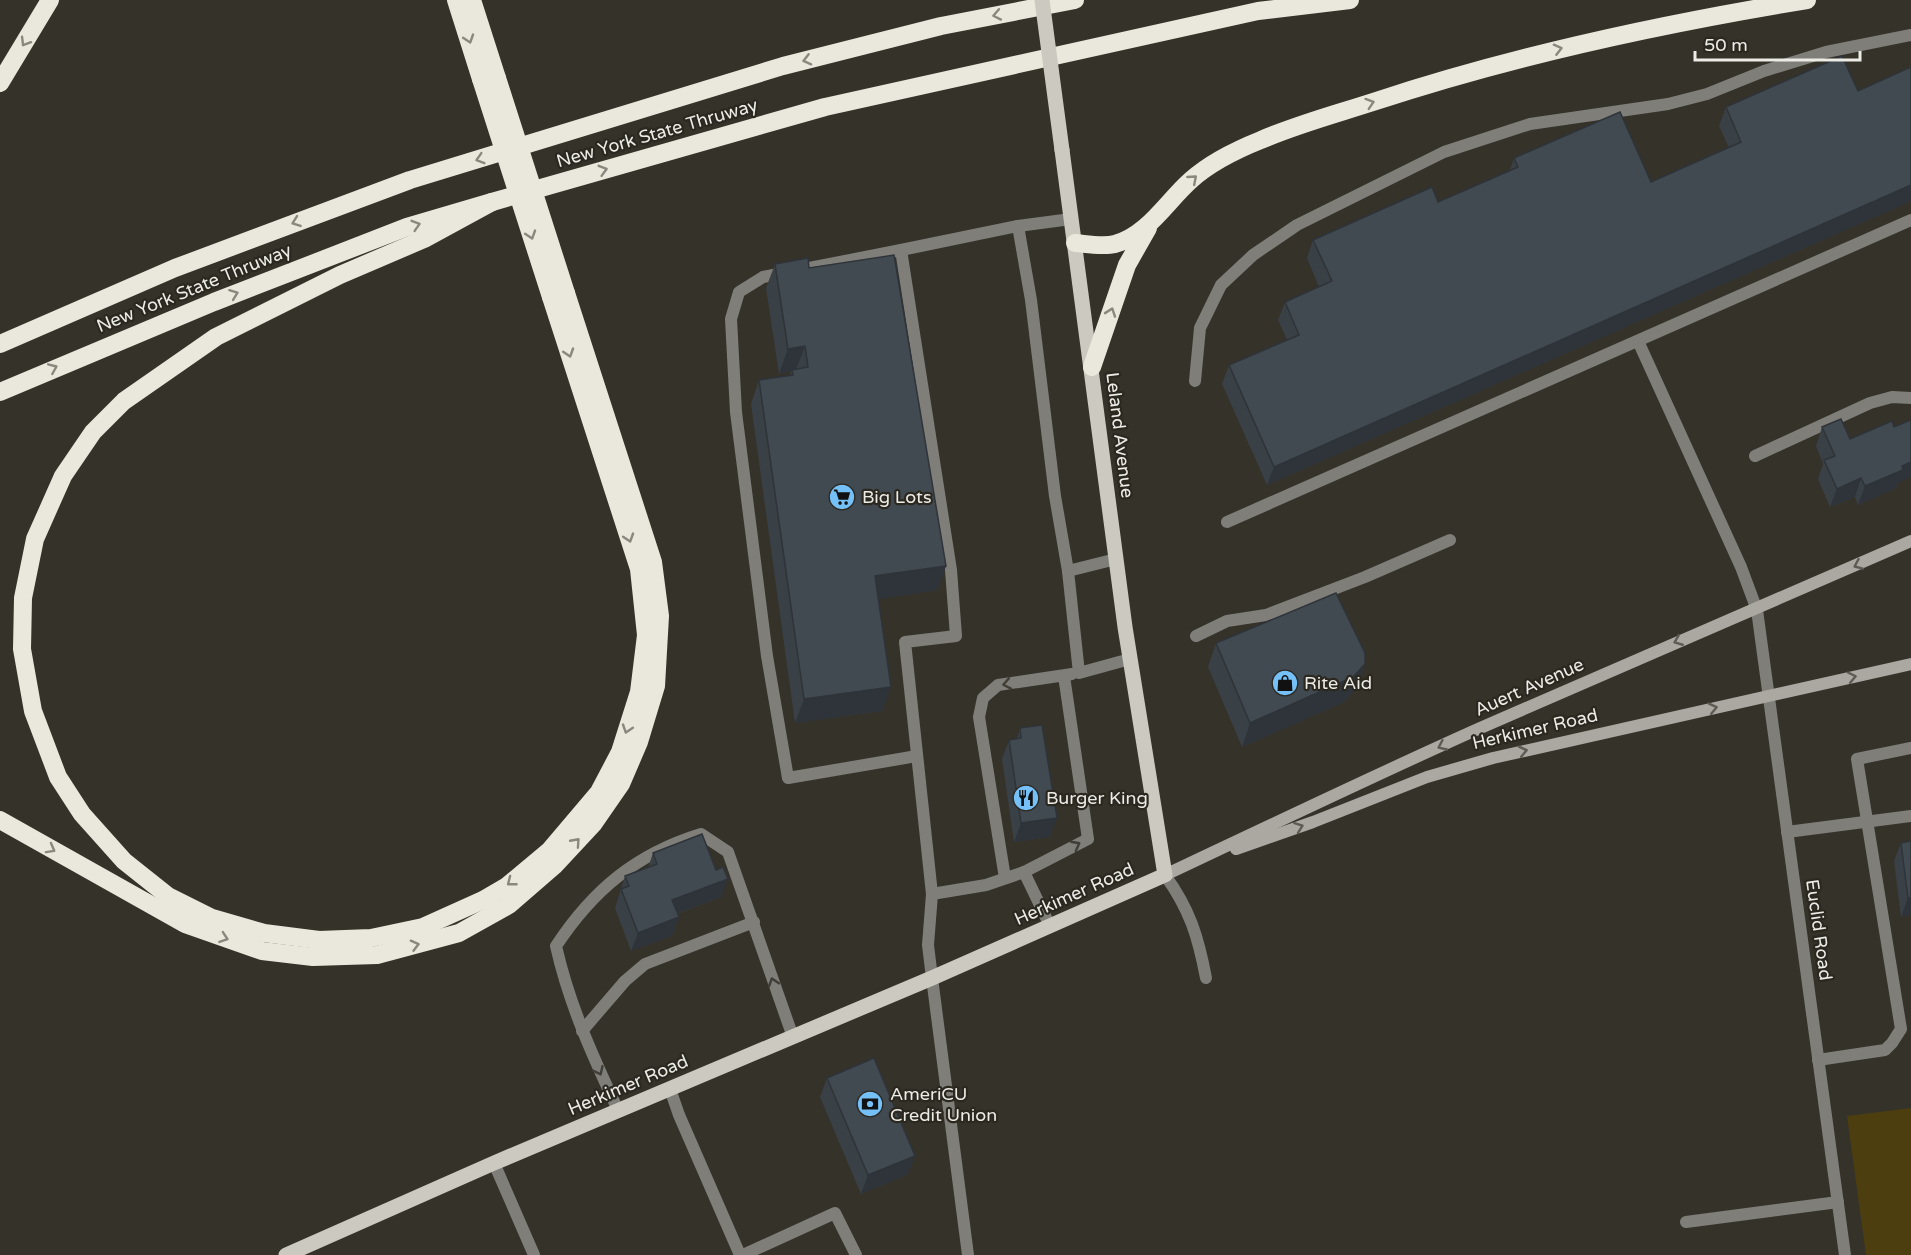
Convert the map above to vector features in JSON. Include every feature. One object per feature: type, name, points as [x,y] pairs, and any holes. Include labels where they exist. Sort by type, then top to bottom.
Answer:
[{"type":"highway","points":[[0,83],[51,0]]},
{"type":"highway","points":[[0,820],[184,924],[262,951],[313,957],[377,955],[459,933],[509,905],[554,866],[594,823],[621,784],[639,742],[656,686],[660,616],[653,562],[559,295],[489,78],[456,0]]},
{"type":"highway","points":[[472,0],[489,78]]},
{"type":"highway","name":"New York State Thruway","points":[[0,344],[175,268],[410,180],[783,66],[941,26],[1075,0]]},
{"type":"highway","name":"New York State Thruway","points":[[0,392],[225,297],[407,227],[492,202],[825,107],[1258,12],[1350,0]]},
{"type":"highway","points":[[1074,243],[1114,245],[1128,239],[1152,221],[1190,180],[1211,165],[1240,148],[1278,133],[1415,88],[1539,53],[1730,12],[1807,0]]},
{"type":"highway","points":[[492,202],[424,240],[340,275],[216,337],[124,401],[93,432],[63,476],[35,539],[23,598],[22,649],[33,711],[58,777],[82,814],[123,861],[168,896],[212,918],[264,933],[319,940],[371,938],[423,927],[483,900],[507,886],[549,851],[599,792],[620,752],[639,692],[646,635],[639,570],[559,295]]},
{"type":"highway","points":[[1092,367],[1127,265],[1152,221]]},
{"type":"main road","name":"Leland Avenue","points":[[1042,0],[1130,659],[1165,875]]},
{"type":"main road","name":"Auert Avenue","points":[[1165,875],[1479,729],[1668,645],[1757,610],[1911,541]]},
{"type":"main road","name":"Herkimer Road","points":[[286,1255],[494,1163],[932,978],[1165,875],[1313,822],[1427,777],[1493,758],[1911,664]]},
{"type":"street","points":[[1195,381],[1200,328],[1221,285],[1253,255],[1297,225],[1444,152],[1530,124],[1668,104],[1707,94],[1764,71],[1827,52],[1911,35]]},
{"type":"street","points":[[917,756],[788,778],[767,656],[736,412],[731,319],[739,292],[763,277],[1018,226],[1071,219]]},
{"type":"street","points":[[1227,522],[1911,220]]},
{"type":"street","points":[[1018,226],[1031,300],[1055,496],[1068,571],[1079,673]]},
{"type":"street","points":[[901,250],[951,570],[956,636],[905,642],[932,894],[928,945],[968,1255]]},
{"type":"street","name":"Euclid Road","points":[[1638,340],[1741,567],[1757,610],[1845,1255]]},
{"type":"street","points":[[1755,456],[1870,403],[1892,397],[1911,398]]},
{"type":"street","points":[[1196,636],[1227,621],[1266,615],[1365,577],[1450,540]]},
{"type":"street","points":[[1068,571],[1116,559]]},
{"type":"street","points":[[1005,878],[979,717],[983,698],[998,685],[1064,676],[1130,659]]},
{"type":"street","points":[[932,894],[986,885],[1024,872],[1088,839],[1064,676]]},
{"type":"street","points":[[1818,1060],[1885,1050],[1901,1029],[1857,759],[1911,747]]},
{"type":"street","points":[[1787,832],[1911,816]]},
{"type":"street","points":[[618,1110],[582,1031],[562,975],[556,946],[571,923],[601,890],[634,864],[672,843],[701,834],[728,852],[793,1037]]},
{"type":"street","points":[[1024,872],[1050,926]]},
{"type":"street","points":[[1165,875],[1182,899],[1199,943],[1206,978]]},
{"type":"street","points":[[582,1031],[625,981],[645,964],[754,922]]},
{"type":"street","points":[[670,1089],[679,1115],[742,1255],[835,1213],[856,1255]]},
{"type":"street","points":[[494,1163],[534,1255]]},
{"type":"street","points":[[1686,1222],[1838,1202]]},
{"type":"shaded area","points":[[1911,1108],[1911,1255],[1866,1255],[1847,1116]]},
{"type":"building","points":[[1842,56],[1858,91],[1911,67],[1911,185],[1274,467],[1229,365],[1299,335],[1285,302],[1332,281],[1313,240],[1432,187],[1438,202],[1518,167],[1514,158],[1620,112],[1651,182],[1741,142],[1726,107]]},
{"type":"building","name":"Big Lots","points":[[894,255],[946,566],[875,576],[891,687],[804,699],[759,380],[793,375],[792,370],[808,367],[805,346],[788,349],[775,264],[808,258],[809,268]]},
{"type":"building","points":[[1841,419],[1850,439],[1892,421],[1894,427],[1911,420],[1911,462],[1902,466],[1903,470],[1865,486],[1861,478],[1837,489],[1824,460],[1835,456],[1822,427]]},
{"type":"building","name":"Rite Aid","points":[[1336,593],[1365,653],[1365,664],[1353,677],[1250,723],[1216,643]]},
{"type":"building","name":"Burger King","points":[[1042,725],[1057,818],[1021,823],[1009,740],[1021,738],[1020,728]]},
{"type":"building","points":[[702,834],[716,870],[723,867],[728,879],[672,900],[679,917],[638,933],[621,889],[629,886],[625,876],[657,864],[653,853]]},
{"type":"building","points":[[1911,841],[1911,898],[1908,898],[1901,843]]},
{"type":"building","points":[[874,1058],[915,1156],[868,1175],[827,1078]]},
{"type":"place","name":"Big Lots","points":[[842,497]]},
{"type":"place","name":"Rite Aid","points":[[1285,683]]},
{"type":"place","name":"Burger King","points":[[1026,798]]},
{"type":"place","name":"AmeriCU Credit Union","points":[[870,1104]]}]
